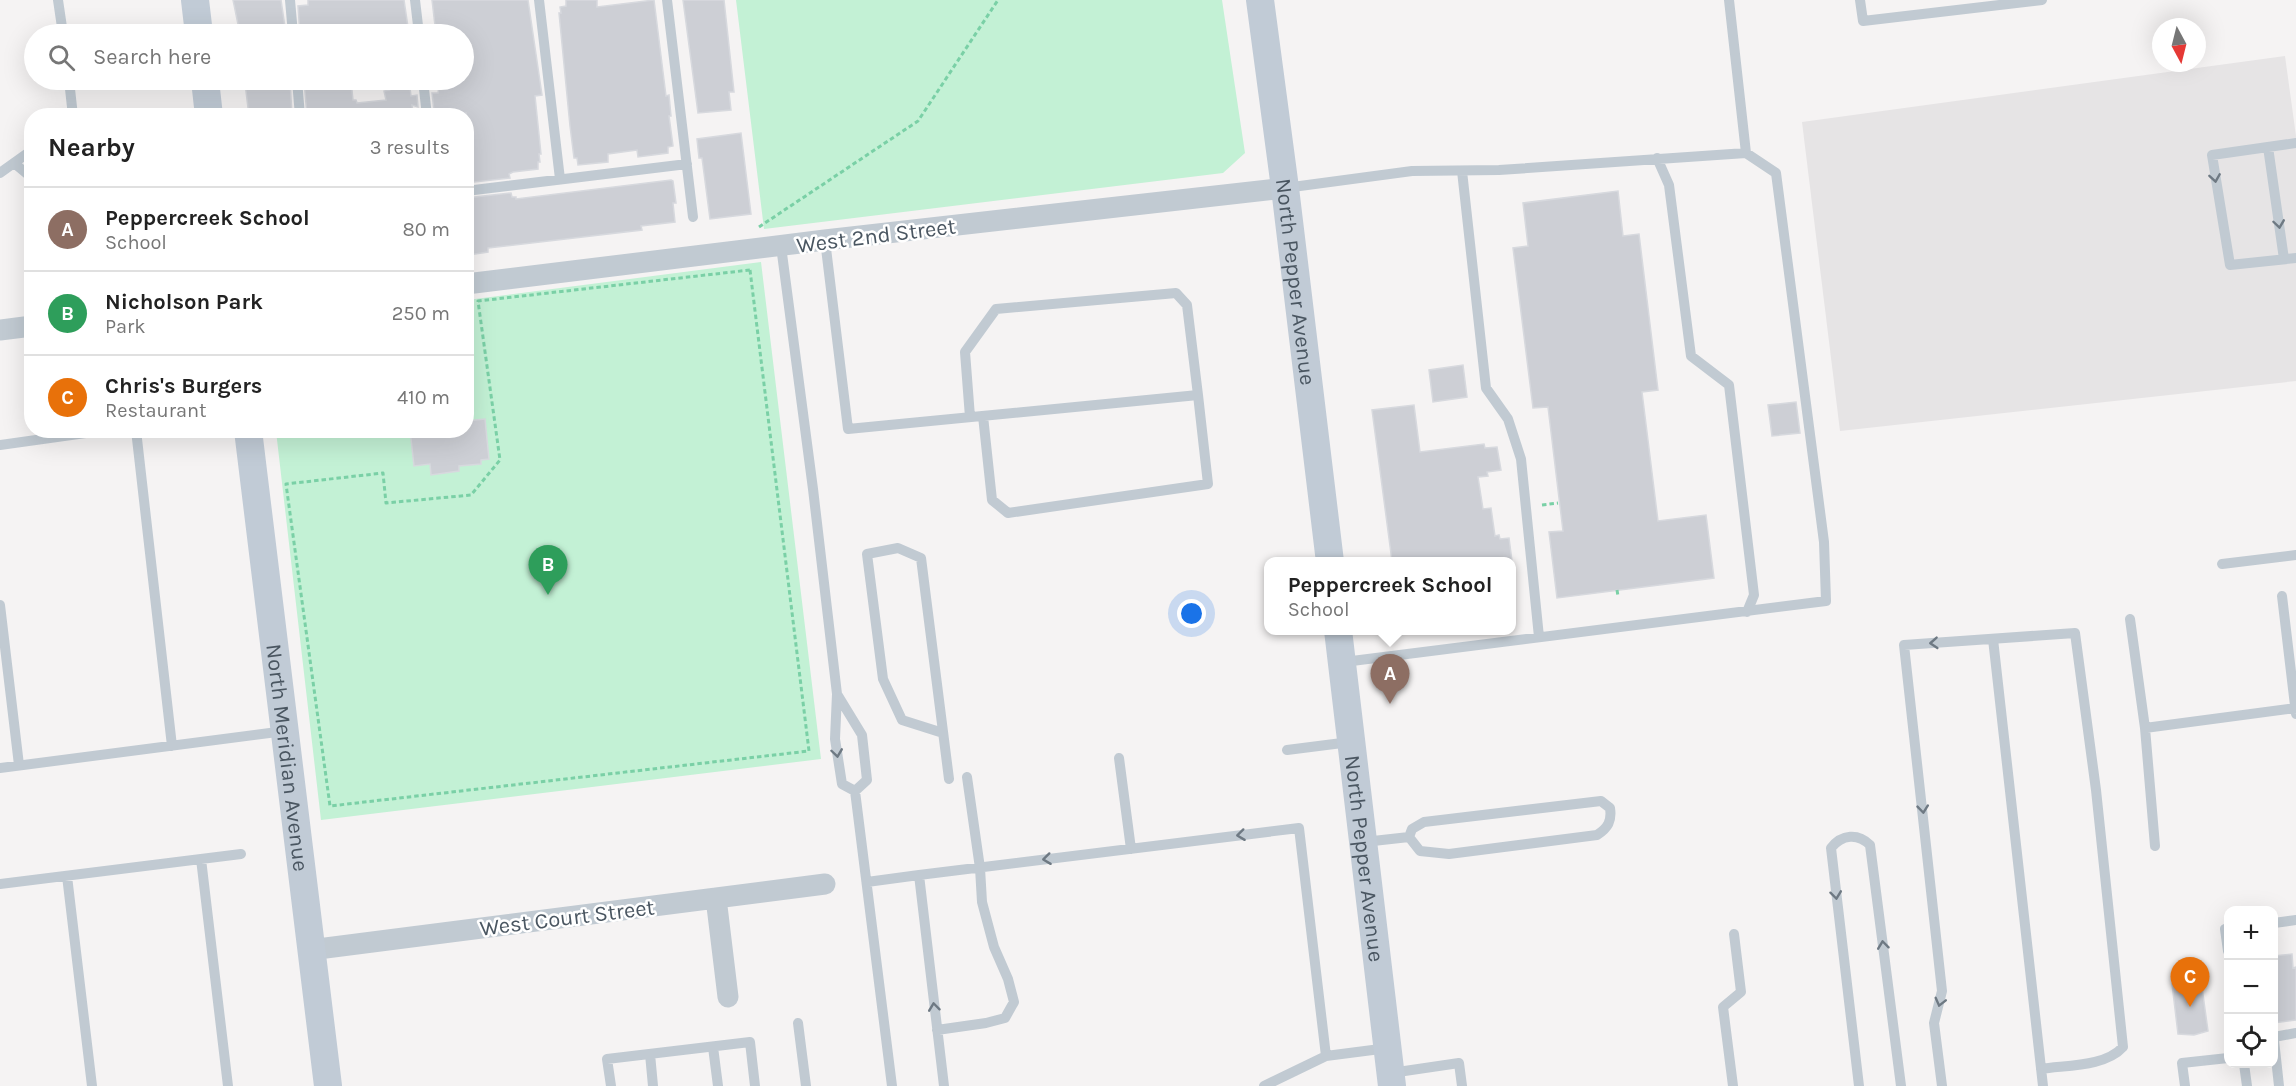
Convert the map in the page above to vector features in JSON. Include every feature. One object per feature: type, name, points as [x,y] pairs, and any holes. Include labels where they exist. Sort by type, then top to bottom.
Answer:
[{"type":"main road","points":[[195,0],[198,24]]},
{"type":"main road","name":"North Pepper Avenue","points":[[1260,0],[1330,557]]},
{"type":"main road","points":[[206,90],[208,108]]},
{"type":"main road","name":"North Meridian Avenue","points":[[249,438],[328,1086]]},
{"type":"main road","name":"North Pepper Avenue","points":[[1339,635],[1390,1069]]},
{"type":"street","name":"West 2nd Street","points":[[474,283],[825,240],[1285,188]]},
{"type":"street","points":[[0,330],[24,327]]},
{"type":"street","name":"West Court Street","points":[[310,950],[825,884]]},
{"type":"street","points":[[716,898],[728,997]]},
{"type":"lane","points":[[58,0],[62,24]]},
{"type":"lane","points":[[290,0],[292,24]]},
{"type":"lane","points":[[415,0],[418,24]]},
{"type":"lane","points":[[539,0],[560,179]]},
{"type":"lane","points":[[667,0],[693,217]]},
{"type":"lane","points":[[1729,0],[1746,153]]},
{"type":"lane","points":[[1860,0],[1863,21],[2042,0]]},
{"type":"lane","points":[[70,90],[73,108]]},
{"type":"lane","points":[[298,90],[299,108]]},
{"type":"lane","points":[[424,90],[426,108]]},
{"type":"lane","points":[[2296,143],[2212,155],[2230,265],[2296,258]]},
{"type":"lane","points":[[2268,147],[2284,259]]},
{"type":"lane","points":[[1285,188],[1412,171],[1462,171],[1746,153],[1776,173],[1822,531],[1826,601],[1342,662]]},
{"type":"lane","points":[[0,173],[24,156]]},
{"type":"lane","points":[[1657,158],[1669,185],[1691,356],[1729,385],[1754,595],[1747,612]]},
{"type":"lane","points":[[14,163],[24,171]]},
{"type":"lane","points":[[474,190],[687,164]]},
{"type":"lane","points":[[1462,171],[1486,388],[1508,419],[1521,459],[1539,637]]},
{"type":"lane","points":[[825,240],[848,429],[1198,395]]},
{"type":"lane","points":[[781,246],[837,694],[835,739],[842,784],[855,791]]},
{"type":"lane","points":[[970,417],[964,352],[996,309],[1176,293],[1187,305],[1208,484],[1008,513],[992,500],[983,416]]},
{"type":"lane","points":[[0,445],[50,438]]},
{"type":"lane","points":[[137,438],[171,746]]},
{"type":"lane","points":[[943,733],[902,720],[884,679],[867,554],[898,548],[921,558],[949,779]]},
{"type":"lane","points":[[2222,564],[2296,555]]},
{"type":"lane","points":[[2282,596],[2296,714]]},
{"type":"lane","points":[[0,605],[19,765]]},
{"type":"lane","points":[[2130,619],[2145,728],[2155,846]]},
{"type":"lane","points":[[1942,1086],[1934,1023],[1942,991],[1904,645],[2075,633],[2096,790],[2123,1047],[2118,1053],[2100,1061],[2041,1069]]},
{"type":"lane","points":[[1992,639],[2043,1086]]},
{"type":"lane","points":[[837,694],[862,735],[867,780],[855,791]]},
{"type":"lane","points":[[2145,728],[2296,708]]},
{"type":"lane","points":[[0,768],[285,731]]},
{"type":"lane","points":[[1287,750],[1351,742]]},
{"type":"lane","points":[[1119,758],[1131,849]]},
{"type":"lane","points":[[937,1030],[1005,1018],[1014,1002],[1008,980],[994,947],[982,902],[980,868],[967,777]]},
{"type":"lane","points":[[855,791],[892,1086]]},
{"type":"lane","points":[[1601,801],[1611,808],[1612,818],[1607,828],[1597,835],[1449,854],[1420,851],[1409,837],[1412,830],[1424,822],[1582,802],[1601,801]]},
{"type":"lane","points":[[867,882],[1299,828],[1326,1056]]},
{"type":"lane","points":[[1859,1086],[1831,848],[1837,840],[1851,836],[1863,838],[1870,845],[1901,1086]]},
{"type":"lane","points":[[1363,842],[1409,837]]},
{"type":"lane","points":[[0,884],[241,854]]},
{"type":"lane","points":[[201,859],[228,1086]]},
{"type":"lane","points":[[67,876],[92,1086]]},
{"type":"lane","points":[[919,876],[944,1086]]},
{"type":"lane","points":[[2278,922],[2296,920]]},
{"type":"lane","points":[[1733,1086],[1724,1007],[1741,993],[1734,934]]},
{"type":"lane","points":[[798,1023],[806,1086]]},
{"type":"lane","points":[[2278,1037],[2296,1034]]},
{"type":"lane","points":[[611,1086],[607,1059],[750,1042],[754,1086]]},
{"type":"lane","points":[[713,1047],[718,1086]]},
{"type":"lane","points":[[650,1054],[653,1086]]},
{"type":"lane","points":[[1264,1086],[1326,1056],[1390,1069],[1459,1063],[1462,1086]]},
{"type":"lane","points":[[2185,1086],[2182,1063],[2224,1059]]},
{"type":"lane","points":[[2245,1068],[2247,1086]]},
{"type":"lane","points":[[2277,1068],[2279,1086]]},
{"type":"path","points":[[759,227],[918,121],[998,0]]},
{"type":"path","points":[[750,270],[809,751],[330,806],[286,484],[382,473],[386,503],[471,495],[500,460],[478,301],[750,270]]},
{"type":"path","points":[[1542,505],[1558,503]]},
{"type":"path","points":[[1617,590],[1618,596]]},
{"type":"shaded area","points":[[2285,56],[2296,136],[2296,381],[1840,431],[1802,122],[2168,72],[2206,72],[2206,67]]},
{"type":"green space","points":[[736,0],[1222,0],[1245,153],[1223,173],[764,229]]},
{"type":"green space","points":[[761,262],[821,759],[321,820],[277,438],[474,438],[474,299]]},
{"type":"building","points":[[233,0],[281,0],[285,24],[238,24]]},
{"type":"building","points":[[308,0],[404,0],[408,24],[299,24],[298,6],[308,5]]},
{"type":"building","points":[[432,0],[528,0],[542,95],[535,96],[541,154],[539,154],[538,169],[513,172],[509,174],[510,178],[474,182],[474,108],[434,108],[432,93],[438,93],[438,90],[474,90],[474,24],[435,24]]},
{"type":"building","points":[[566,0],[597,0],[597,7],[654,0],[666,96],[669,95],[671,116],[669,116],[673,146],[668,147],[668,153],[638,157],[637,150],[608,154],[608,162],[578,165],[577,158],[574,158],[570,126],[559,13],[561,13],[560,7],[566,6]]},
{"type":"building","points":[[683,0],[724,0],[734,92],[729,92],[731,110],[698,113]]},
{"type":"building","points":[[246,90],[291,90],[292,108],[248,108]]},
{"type":"building","points":[[305,90],[352,90],[353,100],[357,103],[386,100],[384,91],[410,90],[411,96],[417,95],[418,107],[412,105],[412,108],[306,108]]},
{"type":"building","points":[[741,133],[751,214],[710,219],[702,158],[699,158],[697,139]]},
{"type":"building","points":[[671,180],[676,203],[673,203],[675,222],[641,226],[642,230],[488,248],[488,252],[474,254],[474,197],[511,193],[516,199]]},
{"type":"building","points":[[1618,191],[1623,236],[1639,234],[1658,390],[1642,392],[1658,521],[1706,515],[1714,578],[1557,598],[1549,532],[1563,531],[1548,407],[1533,408],[1513,248],[1528,246],[1523,203]]},
{"type":"building","points":[[1463,365],[1467,397],[1433,402],[1429,370]]},
{"type":"building","points":[[1796,402],[1800,433],[1772,436],[1768,405]]},
{"type":"building","points":[[1414,405],[1420,452],[1484,444],[1485,448],[1497,447],[1501,470],[1487,472],[1488,476],[1478,477],[1483,509],[1491,508],[1495,536],[1499,535],[1500,539],[1509,538],[1511,557],[1391,557],[1372,410]]},
{"type":"building","points":[[485,419],[489,459],[481,460],[481,464],[459,466],[459,471],[431,475],[430,464],[414,466],[411,438],[474,438],[474,420]]},
{"type":"building","points":[[2292,954],[2293,968],[2296,967],[2296,1020],[2278,1022],[2278,956]]},
{"type":"building","points":[[2201,980],[2208,1031],[2194,1035],[2178,1034],[2172,984]]},
{"type":"place","name":"Nicholson Park","points":[[548,595]]},
{"type":"place","name":"Peppercreek School","points":[[1390,704]]},
{"type":"place","name":"Chris's Burgers","points":[[2190,1007]]}]
